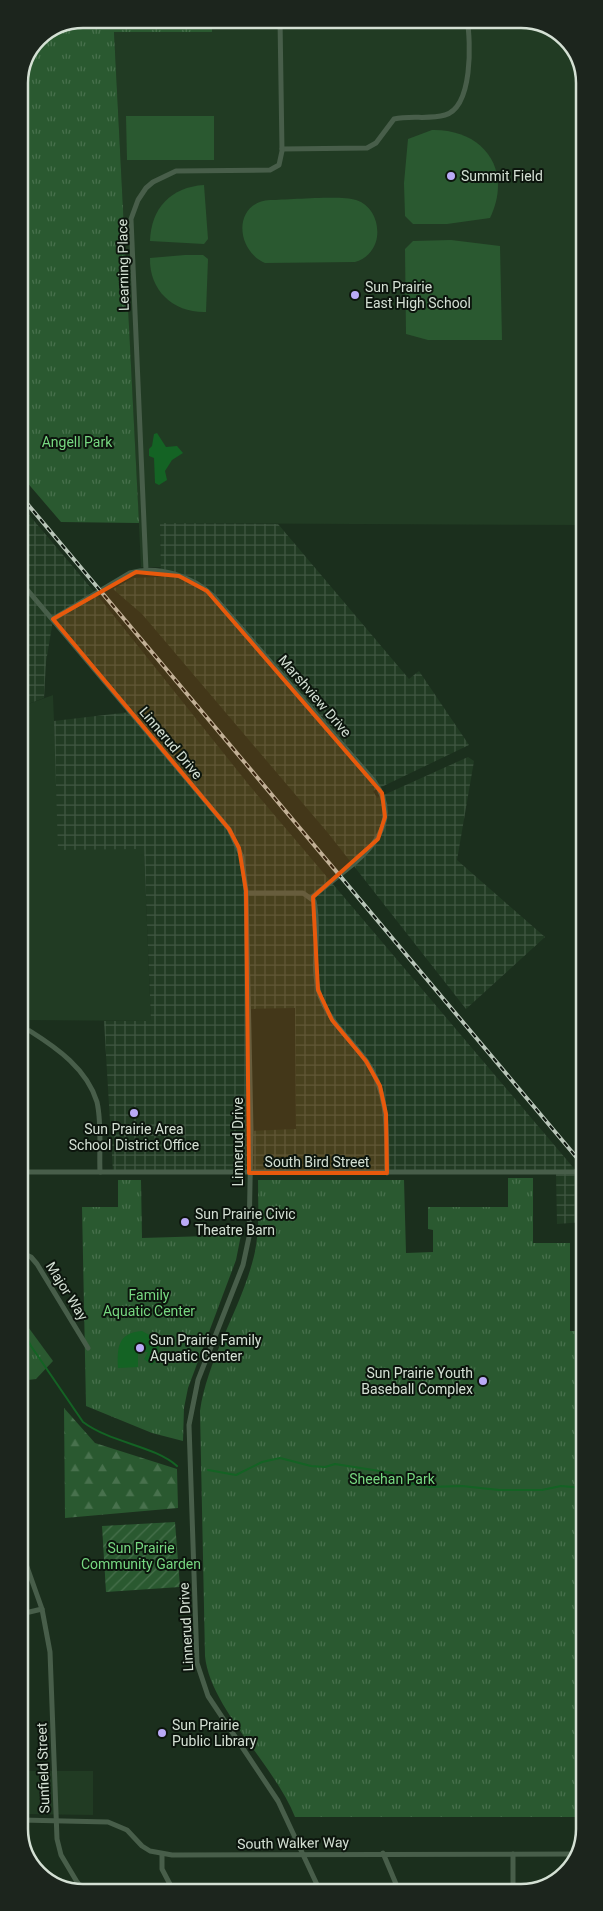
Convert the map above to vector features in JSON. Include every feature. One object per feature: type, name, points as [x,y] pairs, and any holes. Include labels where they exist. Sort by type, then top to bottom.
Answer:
[{"type":"street","name":"Learning Place","points":[[146,570],[146,532],[131,219],[134,208],[142,193],[153,182],[176,172],[270,170],[279,165],[282,149],[280,28]]},
{"type":"street","points":[[282,149],[367,148],[376,143],[395,118],[436,117],[453,111],[458,106],[468,71],[470,47],[468,28]]},
{"type":"street","name":"Marshview Drive","points":[[53,619],[130,573],[146,570],[179,576],[198,583],[207,591],[358,763],[382,793],[385,817],[378,839],[367,852],[311,898]]},
{"type":"street","name":"Linnerud Drive","points":[[28,590],[229,830],[242,857],[246,894],[251,1131],[249,1173],[250,1218],[247,1251],[198,1380],[191,1406],[189,1425],[197,1663],[204,1687],[212,1703],[271,1789],[317,1884]]},
{"type":"street","points":[[246,894],[303,893],[311,898],[315,911],[318,990],[332,1020],[366,1061],[382,1093],[386,1114],[386,1172]]},
{"type":"street","points":[[30,1031],[59,1049],[89,1085],[96,1102],[98,1117],[100,1172]]},
{"type":"street","name":"South Bird Street","points":[[28,1172],[576,1172]]},
{"type":"street","name":"Major Way","points":[[28,1256],[37,1264],[88,1348]]},
{"type":"street","name":"Sunfield Street","points":[[28,1572],[42,1610],[50,1652],[56,1819],[59,1849],[78,1883]]},
{"type":"street","points":[[28,1613],[42,1610]]},
{"type":"street","name":"South Walker Way","points":[[28,1820],[97,1820],[118,1824],[127,1830],[142,1846],[162,1854],[569,1854]]},
{"type":"street","points":[[383,1853],[396,1884]]},
{"type":"street","points":[[162,1854],[162,1869],[169,1883]]},
{"type":"street","points":[[513,1854],[513,1884]]},
{"type":"highlighted area","points":[[136,572],[179,576],[207,591],[382,793],[385,817],[378,839],[313,897],[318,990],[332,1020],[366,1061],[380,1086],[386,1114],[387,1173],[249,1173],[246,891],[239,848],[229,829],[53,619]]},
{"type":"shaded area","name":"Sun Prairie East High School","points":[[211,28],[524,28],[542,32],[562,46],[574,68],[576,82],[576,525],[160,523],[161,567],[141,567],[114,32],[211,32]]},
{"type":"shaded area","points":[[157,433],[166,447],[177,446],[183,453],[172,460],[165,471],[167,480],[159,485],[155,483],[154,458],[149,456],[149,449],[152,446],[154,434]]},
{"type":"shaded area","points":[[28,514],[102,601],[249,785],[576,1171],[576,1223],[557,1224],[556,1173],[113,1172],[104,1021],[151,1021],[144,849],[58,850],[54,721],[130,712],[53,620],[46,662],[44,698],[28,704]],"holes":[[[295,1008],[296,1129],[251,1131],[248,1009]]]},
{"type":"shaded area","points":[[160,523],[278,524],[409,679],[419,671],[469,745],[373,791],[377,798],[468,757],[474,761],[457,860],[545,937],[466,1009],[328,833],[142,614],[113,589],[133,578],[161,577]]},
{"type":"shaded area","points":[[53,695],[59,849],[144,849],[151,1021],[28,1020],[28,704]]},
{"type":"shaded area","points":[[142,1331],[151,1336],[159,1346],[156,1360],[152,1365],[144,1359],[148,1352],[138,1352],[138,1367],[118,1368],[118,1354],[121,1342],[128,1335]]},
{"type":"shaded area","points":[[28,1771],[93,1771],[93,1815],[28,1814]]},
{"type":"green space","name":"Angell Park","points":[[212,28],[212,32],[114,32],[139,523],[61,522],[28,484],[28,82],[32,61],[37,52],[52,37],[72,29]]},
{"type":"green space","points":[[126,116],[214,116],[214,160],[127,160]]},
{"type":"green space","name":"Summit Field","points":[[432,130],[450,132],[466,137],[479,145],[489,156],[495,169],[498,184],[496,200],[490,218],[447,224],[413,224],[405,216],[404,183],[408,139]]},
{"type":"green space","points":[[204,185],[208,239],[204,244],[150,241],[154,219],[165,201],[182,190]]},
{"type":"green space","points":[[339,198],[362,202],[370,210],[377,226],[377,237],[374,246],[363,259],[355,262],[265,263],[255,257],[248,248],[242,227],[244,217],[249,209],[258,203],[270,200]]},
{"type":"green space","points":[[451,240],[500,246],[502,340],[428,340],[406,334],[405,249],[413,241]]},
{"type":"green space","points":[[203,255],[208,259],[206,312],[184,309],[174,304],[159,290],[154,280],[150,258]]},
{"type":"green space","name":"Sheehan Park","points":[[508,1178],[533,1178],[533,1243],[570,1243],[570,1331],[576,1331],[576,1817],[295,1817],[273,1777],[218,1696],[209,1676],[205,1656],[200,1411],[210,1371],[241,1295],[254,1256],[258,1228],[258,1180],[404,1180],[406,1253],[433,1252],[433,1230],[428,1229],[428,1207],[508,1207]]},
{"type":"green space","name":"Family Aquatic Center","points":[[118,1180],[141,1180],[142,1238],[241,1235],[236,1260],[188,1388],[184,1408],[183,1441],[152,1433],[86,1406],[82,1207],[118,1207]]},
{"type":"green space","points":[[28,1327],[53,1361],[36,1379],[28,1380]]},
{"type":"green space","points":[[64,1408],[95,1443],[177,1469],[178,1508],[65,1518]]},
{"type":"green space","name":"Sun Prairie Community Garden","points":[[175,1522],[180,1587],[106,1592],[102,1526]]},
{"type":"waterway","points":[[28,1340],[83,1422],[106,1435],[168,1459],[177,1466]]},
{"type":"waterway","points":[[208,1470],[236,1475],[262,1462],[280,1458],[311,1466],[325,1467],[335,1464],[392,1473],[404,1482],[429,1487],[462,1486],[499,1490],[542,1490],[561,1486],[576,1487]]},
{"type":"railway","points":[[28,505],[576,1157]]},
{"type":"place","name":"Summit Field","points":[[451,176]]},
{"type":"place","name":"Sun Prairie East High School","points":[[355,295]]},
{"type":"place","name":"Sun Prairie Area School District Office","points":[[134,1113]]},
{"type":"place","name":"Sun Prairie Civic Theatre Barn","points":[[185,1222]]},
{"type":"place","name":"Sun Prairie Family Aquatic Center","points":[[140,1348]]},
{"type":"place","name":"Sun Prairie Youth Baseball Complex","points":[[483,1381]]},
{"type":"place","name":"Sun Prairie Public Library","points":[[162,1733]]}]
